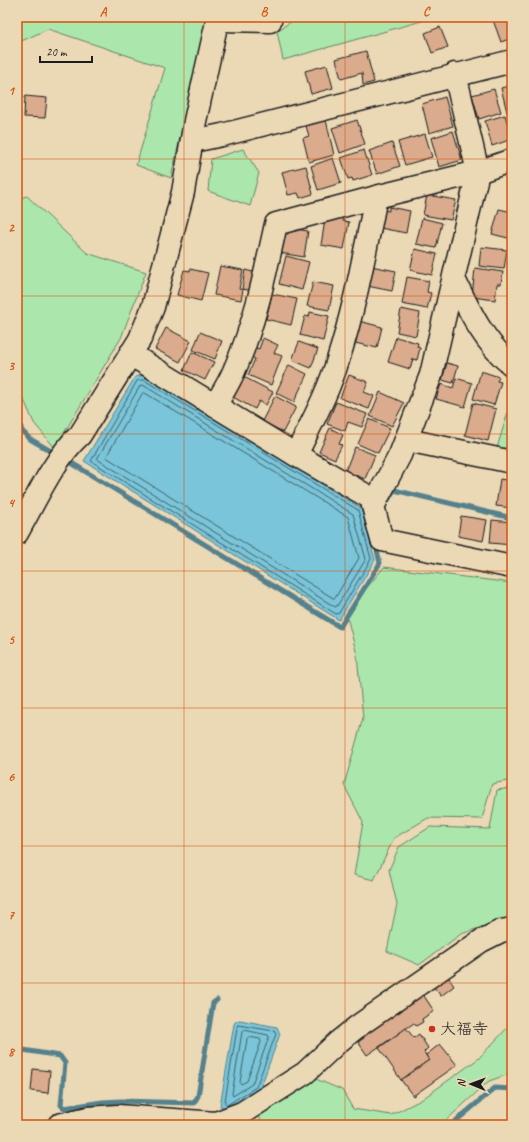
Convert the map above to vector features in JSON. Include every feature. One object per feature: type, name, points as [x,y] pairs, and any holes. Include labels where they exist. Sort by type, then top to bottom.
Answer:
[{"type":"street","points":[[17,533],[55,466],[71,443],[80,435],[140,339],[153,307],[168,253],[218,19],[270,21],[271,17]]},
{"type":"street","points":[[193,141],[222,135],[455,74],[512,61]]},
{"type":"street","points":[[455,74],[478,172],[431,375],[407,440],[374,504],[382,540],[512,567]]},
{"type":"street","points":[[215,406],[234,373],[247,341],[258,302],[276,224],[376,196],[478,172],[512,160]]},
{"type":"street","points":[[296,455],[330,383],[338,361],[358,286],[376,196]]},
{"type":"street","points":[[454,279],[471,316],[490,343],[512,365]]},
{"type":"street","points":[[130,354],[374,504]]},
{"type":"street","points":[[407,440],[512,462]]},
{"type":"street","points":[[60,1125],[88,1118],[118,1116],[216,1123],[231,1118],[305,1073],[338,1042],[358,1026],[482,941],[501,931],[512,929]]},
{"type":"green space","points":[[17,17],[188,17],[206,21],[171,178],[136,165],[165,68],[48,29],[17,43]]},
{"type":"green space","points":[[298,17],[436,17],[283,60],[277,31]]},
{"type":"green space","points":[[243,149],[259,173],[250,206],[208,191],[211,159]]},
{"type":"green space","points":[[27,196],[87,253],[146,272],[121,338],[55,448],[34,423],[17,384],[17,199]]},
{"type":"green space","points":[[512,399],[512,454],[496,451]]},
{"type":"green space","points":[[384,567],[512,583],[510,680],[512,680],[512,780],[492,784],[482,819],[428,818],[394,838],[374,880],[354,875],[363,822],[344,785],[363,718],[357,655],[346,613]]},
{"type":"green space","points":[[512,788],[512,917],[461,934],[419,965],[387,951],[397,904],[389,870],[399,847],[430,827],[490,829],[497,790]]},
{"type":"green space","points":[[512,1023],[512,1073],[489,1081],[441,1125],[260,1125],[260,1111],[311,1077],[342,1090],[353,1109],[391,1115],[421,1100],[478,1059]]},
{"type":"water","points":[[144,375],[361,508],[375,560],[339,620],[84,461],[135,377]]},
{"type":"water","points":[[240,1020],[277,1027],[280,1034],[260,1089],[229,1109],[220,1106],[234,1024],[236,1021]]},
{"type":"building","points":[[502,17],[512,17],[512,38],[501,42],[493,20]]},
{"type":"building","points":[[440,27],[448,47],[432,53],[425,33]]},
{"type":"building","points":[[366,51],[374,82],[363,85],[362,73],[341,79],[336,59]]},
{"type":"building","points":[[327,65],[333,88],[311,94],[305,71]]},
{"type":"building","points":[[512,85],[512,110],[507,112],[501,88]]},
{"type":"building","points":[[494,89],[501,112],[479,119],[472,95]]},
{"type":"building","points":[[25,96],[47,98],[45,118],[24,117]]},
{"type":"building","points":[[445,97],[453,126],[429,133],[422,104]]},
{"type":"building","points":[[505,115],[512,139],[492,146],[485,121]]},
{"type":"building","points":[[326,120],[334,155],[309,162],[303,138],[309,136],[306,126]]},
{"type":"building","points":[[357,120],[365,144],[340,153],[332,128]]},
{"type":"building","points":[[453,131],[462,160],[439,167],[431,138]]},
{"type":"building","points":[[425,134],[432,157],[405,165],[398,142]]},
{"type":"building","points":[[392,143],[400,166],[377,174],[369,151]]},
{"type":"building","points":[[364,150],[372,175],[353,181],[352,178],[348,179],[341,158]]},
{"type":"building","points":[[333,158],[341,183],[318,190],[311,166]]},
{"type":"building","points":[[306,166],[313,194],[300,198],[298,193],[288,195],[282,172]]},
{"type":"building","points":[[427,195],[456,200],[451,220],[423,215]]},
{"type":"building","points":[[389,207],[410,211],[406,233],[380,228],[383,210],[389,211]]},
{"type":"building","points":[[499,209],[512,212],[512,239],[492,234]]},
{"type":"building","points":[[326,214],[343,217],[343,221],[349,222],[344,249],[321,245]]},
{"type":"building","points":[[422,218],[442,223],[436,248],[416,244]]},
{"type":"building","points":[[290,228],[308,231],[304,257],[280,253],[284,233],[288,234]]},
{"type":"building","points":[[481,247],[507,250],[504,269],[479,266]]},
{"type":"building","points":[[415,249],[437,254],[432,275],[410,270]]},
{"type":"building","points":[[286,256],[309,262],[302,290],[279,284]]},
{"type":"building","points":[[220,266],[243,270],[239,289],[243,290],[241,300],[214,295]]},
{"type":"building","points":[[371,266],[396,271],[392,291],[367,286]]},
{"type":"building","points":[[475,268],[503,272],[501,284],[497,284],[495,300],[472,297]]},
{"type":"building","points":[[190,269],[208,273],[201,301],[177,295],[184,270],[190,271]]},
{"type":"building","points":[[245,270],[257,273],[253,291],[242,289]]},
{"type":"building","points":[[407,277],[429,281],[427,292],[431,293],[427,309],[402,304]]},
{"type":"building","points":[[313,282],[334,286],[329,310],[307,306]]},
{"type":"building","points":[[272,294],[297,299],[291,325],[266,319]]},
{"type":"building","points":[[401,309],[420,313],[416,336],[397,332]]},
{"type":"building","points":[[310,312],[329,316],[323,341],[300,335],[305,316],[309,317]]},
{"type":"building","points":[[359,321],[382,327],[377,348],[355,343]]},
{"type":"building","points":[[166,328],[191,341],[180,362],[155,349]]},
{"type":"building","points":[[200,332],[222,341],[215,359],[193,350]]},
{"type":"building","points":[[396,337],[418,343],[417,347],[420,348],[417,360],[413,359],[410,369],[388,362]]},
{"type":"building","points":[[263,338],[278,345],[274,353],[282,356],[271,385],[248,375],[255,359],[250,356],[254,347],[259,349]]},
{"type":"building","points":[[299,342],[318,349],[311,368],[292,360]]},
{"type":"building","points":[[192,352],[214,362],[205,380],[184,370]]},
{"type":"building","points":[[447,363],[458,366],[453,383],[442,380]]},
{"type":"building","points":[[289,365],[307,374],[294,402],[276,393]]},
{"type":"building","points":[[481,371],[499,377],[497,381],[501,382],[494,405],[473,399]]},
{"type":"building","points":[[240,375],[273,392],[266,405],[259,401],[255,409],[229,395]]},
{"type":"building","points":[[349,375],[368,382],[364,392],[374,396],[369,409],[340,398]]},
{"type":"building","points":[[456,378],[472,383],[465,407],[436,399],[441,384],[453,388]]},
{"type":"building","points":[[380,392],[404,403],[392,426],[370,416]]},
{"type":"building","points":[[275,396],[296,407],[283,432],[262,421]]},
{"type":"building","points":[[336,402],[367,414],[362,427],[348,422],[345,431],[327,424]]},
{"type":"building","points":[[473,403],[496,409],[488,441],[465,435]]},
{"type":"building","points":[[369,419],[390,428],[378,453],[358,444]]},
{"type":"building","points":[[330,428],[343,435],[339,444],[342,445],[335,459],[319,452]]},
{"type":"building","points":[[355,447],[375,455],[365,479],[345,471]]},
{"type":"building","points":[[500,479],[512,481],[512,508],[496,506]]},
{"type":"building","points":[[461,516],[487,520],[483,541],[458,536]]},
{"type":"building","points":[[492,520],[512,522],[512,545],[490,543]]},
{"type":"building","points":[[447,975],[454,986],[441,996],[433,986]]},
{"type":"building","points":[[422,993],[434,1011],[422,1019],[423,1022],[416,1026],[414,1023],[367,1055],[358,1042],[364,1038],[363,1036]]},
{"type":"building","points":[[406,1028],[414,1038],[419,1034],[428,1048],[424,1052],[429,1060],[401,1080],[379,1048]]},
{"type":"building","points":[[440,1044],[457,1065],[413,1096],[401,1080],[429,1060],[426,1055]]},
{"type":"building","points":[[17,1054],[23,1055],[21,1080],[17,1080]]},
{"type":"building","points":[[33,1069],[50,1071],[48,1093],[31,1091]]},
{"type":"building","points":[[17,1084],[20,1084],[19,1104],[17,1104]]},
{"type":"waterway","points":[[17,415],[22,431],[30,439],[56,454]]},
{"type":"waterway","points":[[65,459],[340,627],[380,563],[375,542]]},
{"type":"waterway","points":[[388,500],[394,490],[512,518]]},
{"type":"waterway","points":[[17,1049],[60,1056],[65,1063],[61,1105],[64,1108],[102,1102],[121,1101],[194,1103],[198,1096],[213,1003],[217,1000]]},
{"type":"waterway","points":[[451,1125],[495,1088],[512,1089]]},
{"type":"place","name":"大福寺","points":[[432,1029]]}]
